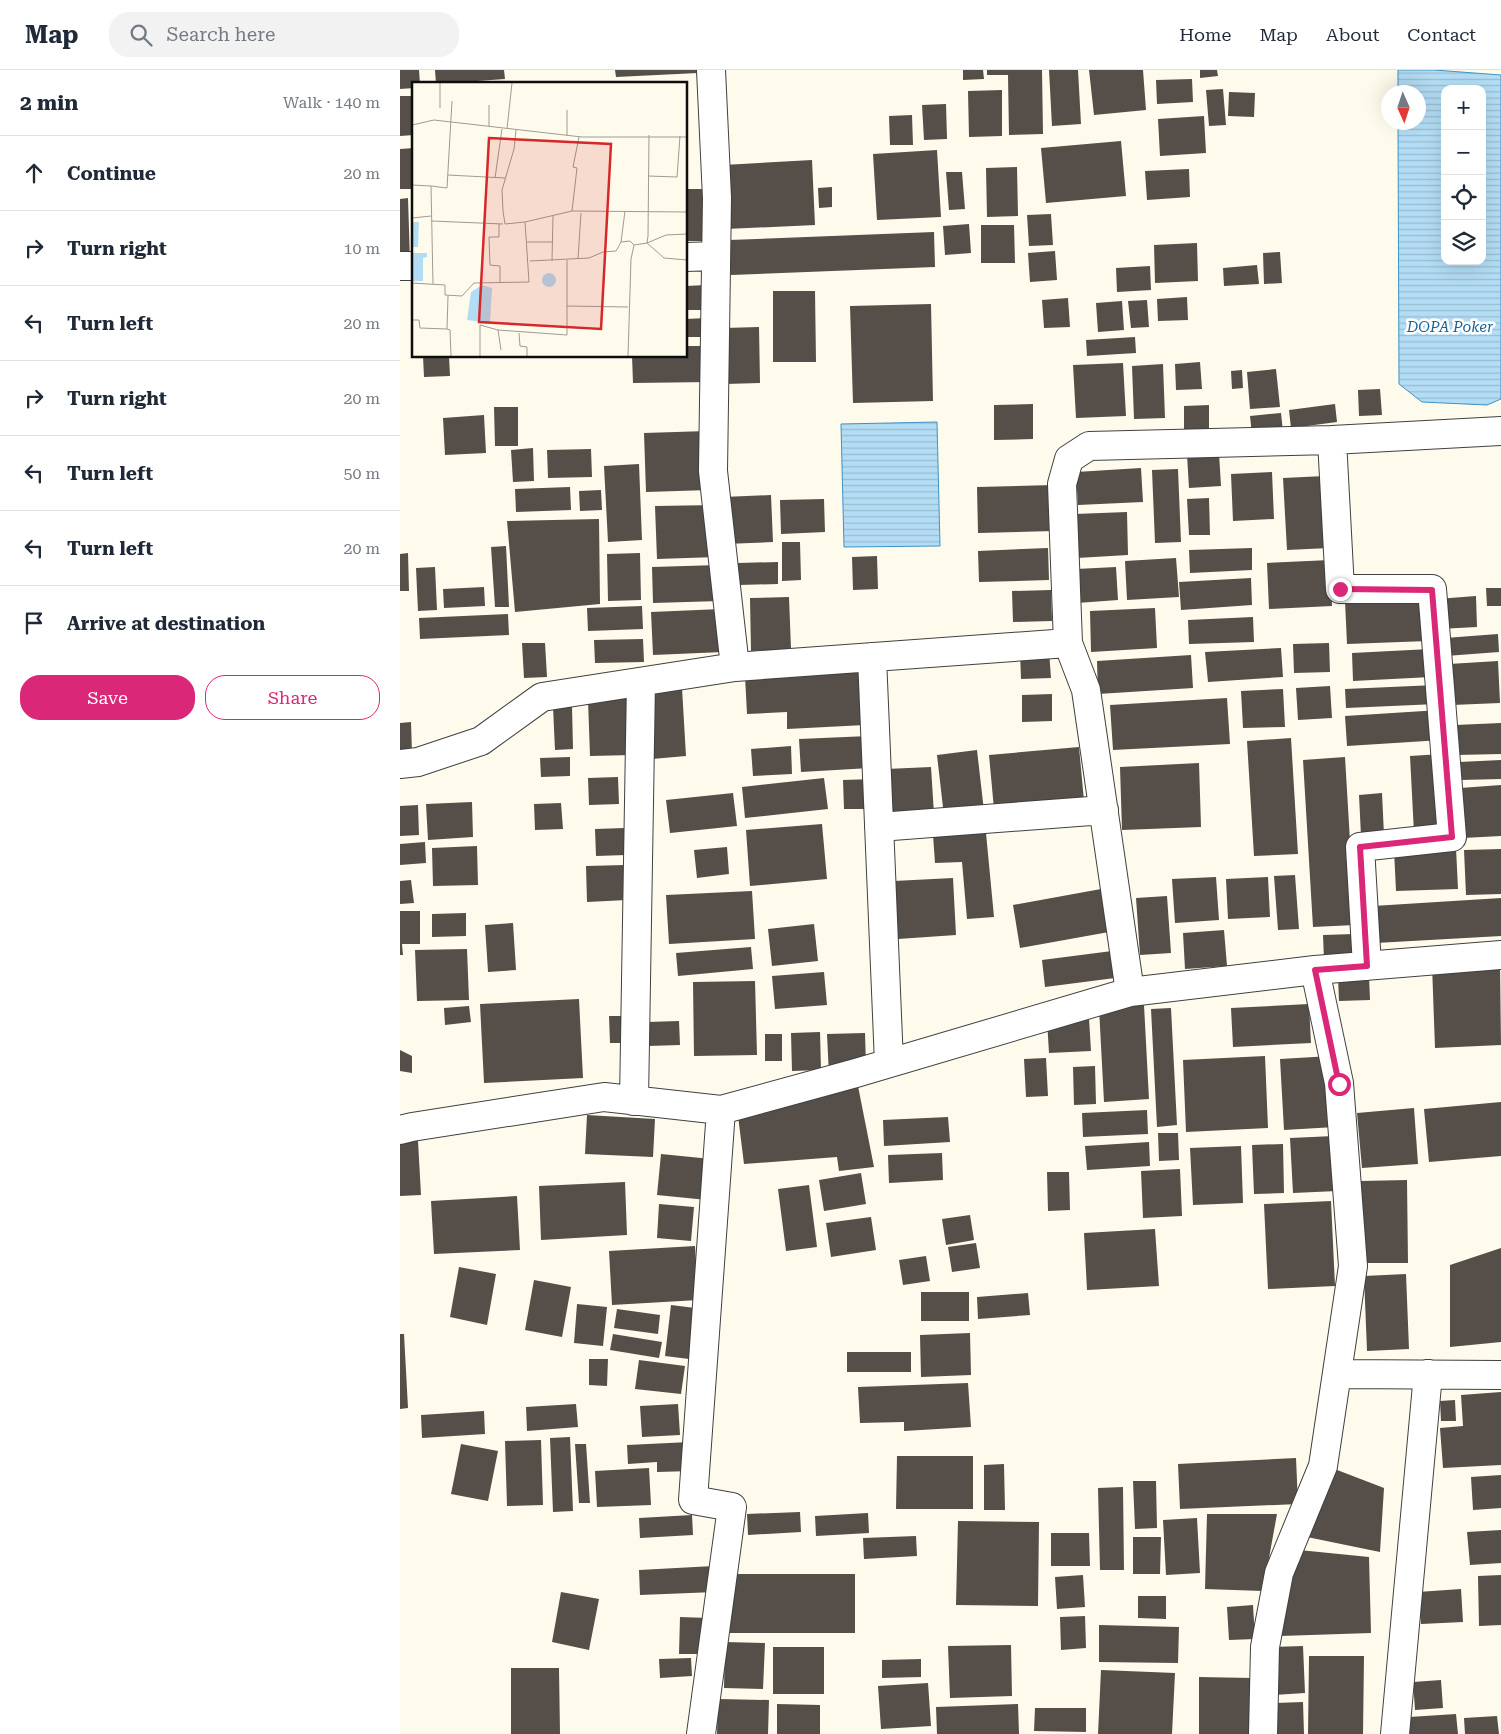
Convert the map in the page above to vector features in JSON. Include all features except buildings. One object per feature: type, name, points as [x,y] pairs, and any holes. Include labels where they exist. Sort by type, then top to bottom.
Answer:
[{"type":"street","points":[[711,70],[717,198],[713,471],[735,667]]},
{"type":"street","points":[[688,257],[716,256]]},
{"type":"street","points":[[1130,992],[1086,690],[1068,643],[1062,484],[1069,459],[1088,446],[1332,440],[1501,431]]},
{"type":"street","points":[[1332,440],[1340,589],[1432,590],[1452,837],[1360,847],[1367,966]]},
{"type":"street","points":[[400,764],[418,762],[481,741],[542,697],[735,667],[1068,643]]},
{"type":"street","points":[[872,657],[889,1063]]},
{"type":"street","points":[[634,1101],[641,682]]},
{"type":"street","points":[[879,827],[1104,810]]},
{"type":"street","points":[[400,1130],[604,1097],[721,1110],[1130,992],[1315,970],[1501,955]]},
{"type":"street","points":[[1263,1734],[1265,1647],[1279,1572],[1323,1466],[1353,1266],[1339,1084],[1315,970]]},
{"type":"street","points":[[701,1734],[732,1507],[693,1500],[721,1110]]},
{"type":"street","points":[[1337,1374],[1501,1375]]},
{"type":"street","points":[[1396,1734],[1428,1374]]},
{"type":"water","name":"DOPA Poker","points":[[1398,70],[1434,70],[1501,75],[1501,399],[1487,405],[1422,402],[1399,384],[1398,130],[1426,130],[1426,85],[1398,85]]},
{"type":"water","points":[[937,422],[940,546],[844,547],[841,424]]},
{"type":"route","points":[[1339,1084],[1315,970],[1367,966],[1360,847],[1452,837],[1432,590],[1340,589]]}]
